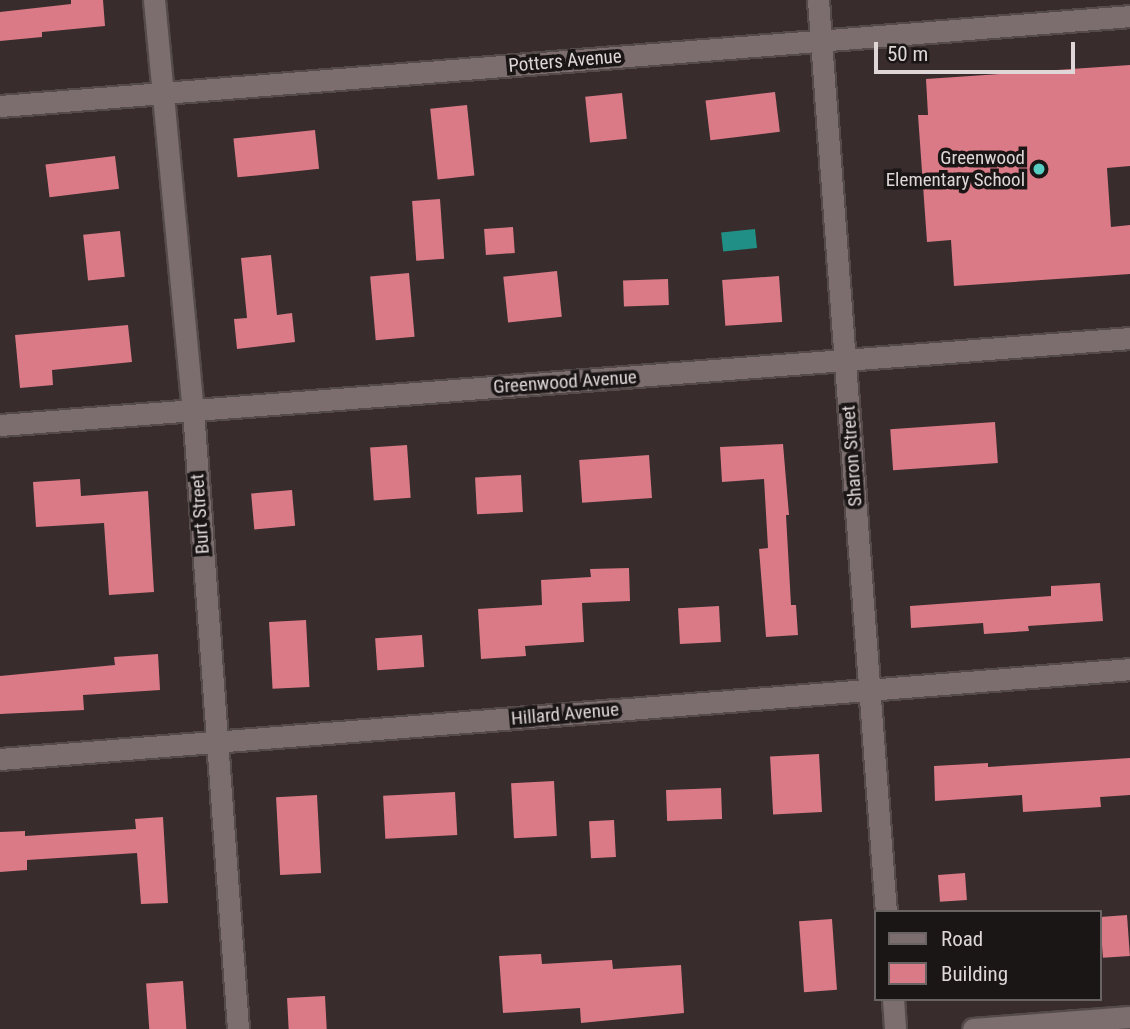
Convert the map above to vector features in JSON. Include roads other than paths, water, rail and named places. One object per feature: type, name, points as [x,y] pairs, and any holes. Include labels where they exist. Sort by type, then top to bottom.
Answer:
[{"type":"street","name":"Burt Street","points":[[154,0],[193,410],[238,1029]]},
{"type":"street","name":"Sharon Street","points":[[818,0],[886,910]]},
{"type":"street","name":"Potters Avenue","points":[[0,106],[1130,16]]},
{"type":"street","name":"Greenwood Avenue","points":[[0,425],[1130,338]]},
{"type":"street","name":"Hillard Avenue","points":[[0,759],[1130,669]]},
{"type":"street","points":[[893,1001],[895,1029]]},
{"type":"street","points":[[973,1029],[1130,1017]]},
{"type":"water","points":[[755,229],[757,248],[723,251],[721,233]]},
{"type":"place","name":"Greenwood Elementary School","points":[[1039,169]]}]
